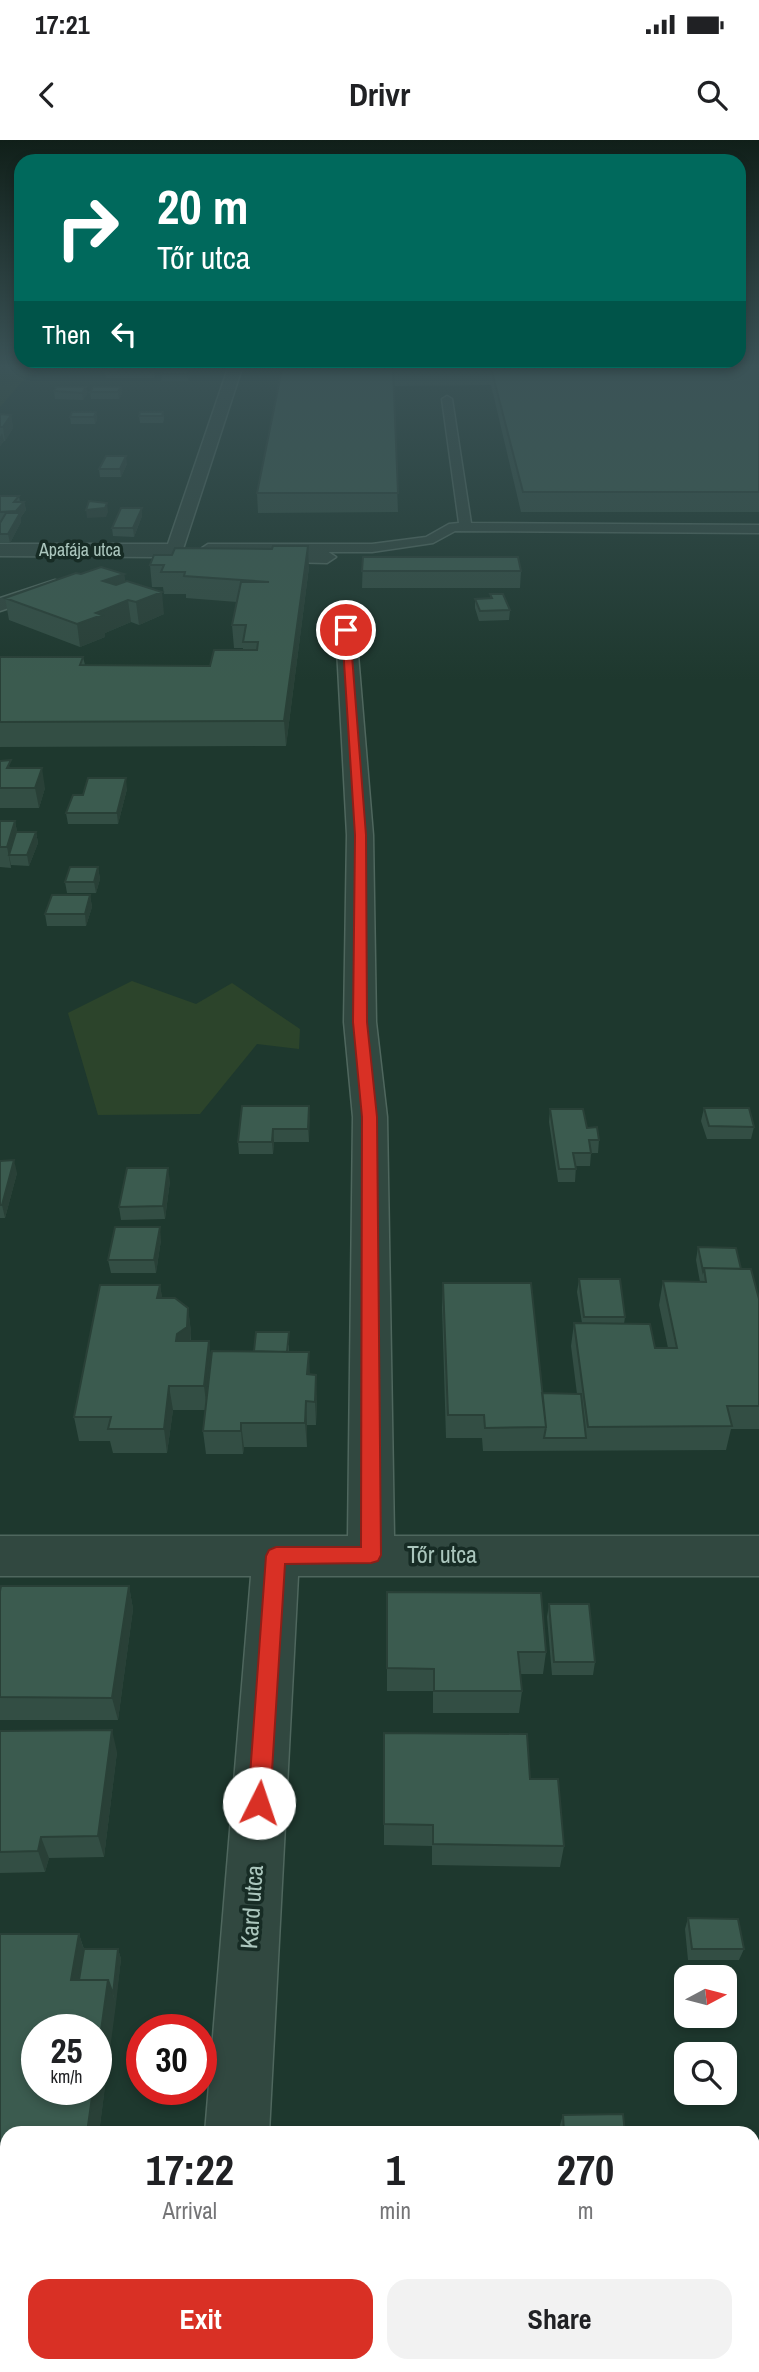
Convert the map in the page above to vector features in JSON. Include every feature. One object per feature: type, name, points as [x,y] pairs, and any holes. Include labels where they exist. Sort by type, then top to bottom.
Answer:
[{"type":"street","name":"Apafája utca","points":[[0,550],[160,551],[176,548],[180,543],[202,472]]},
{"type":"street","name":"Apafája utca","points":[[160,551],[191,558],[327,557]]},
{"type":"street","points":[[102,571],[160,551]]},
{"type":"street","points":[[0,605],[76,579]]},
{"type":"street","points":[[346,630],[360,835],[360,1022],[370,1117],[371,1555]]},
{"type":"street","name":"Tőr utca","points":[[0,1556],[759,1556]]},
{"type":"street","name":"Kard utca","points":[[237,2126],[276,1556]]},
{"type":"lane","points":[[457,472],[465,527]]},
{"type":"lane","points":[[208,548],[372,548],[429,540],[453,527],[759,529]]},
{"type":"green space","points":[[132,981],[196,1004],[232,983],[300,1029],[299,1049],[257,1044],[200,1114],[98,1115],[68,1013]]},
{"type":"building","points":[[261,472],[397,472],[398,493],[257,493]]},
{"type":"building","points":[[518,472],[759,472],[759,492],[523,492]]},
{"type":"building","points":[[0,496],[19,496],[14,502],[24,502],[16,511],[0,512]]},
{"type":"building","points":[[89,501],[107,503],[105,508],[86,510]]},
{"type":"building","points":[[121,508],[142,508],[133,528],[112,528]]},
{"type":"building","points":[[6,513],[20,513],[8,534],[0,534],[0,523]]},
{"type":"building","points":[[273,546],[308,546],[284,721],[0,722],[0,657],[83,657],[80,665],[210,666],[214,650],[257,650],[258,642],[243,642],[246,625],[232,625],[241,582],[269,582],[184,576],[185,572],[161,572],[164,565],[150,565],[154,555],[172,555],[175,548],[272,549]]},
{"type":"building","points":[[363,557],[518,557],[521,571],[362,571]]},
{"type":"building","points":[[101,567],[124,574],[103,581],[116,585],[127,581],[162,592],[136,602],[128,600],[96,613],[102,615],[77,624],[5,598],[76,573],[81,574]]},
{"type":"building","points":[[490,594],[503,594],[510,610],[480,611],[475,599],[492,598]]},
{"type":"building","points":[[11,760],[7,768],[42,768],[35,788],[0,788],[0,761]]},
{"type":"building","points":[[88,778],[126,778],[117,813],[66,813],[73,795],[83,795]]},
{"type":"building","points":[[0,821],[15,821],[7,847],[0,847]]},
{"type":"building","points":[[16,832],[36,832],[27,855],[9,855]]},
{"type":"building","points":[[70,867],[98,867],[94,882],[65,882]]},
{"type":"building","points":[[52,895],[90,895],[85,914],[45,914]]},
{"type":"building","points":[[242,1106],[309,1106],[308,1129],[273,1129],[272,1142],[238,1142]]},
{"type":"building","points":[[704,1108],[749,1108],[754,1127],[709,1126]]},
{"type":"building","points":[[550,1109],[583,1109],[587,1128],[597,1127],[599,1140],[589,1140],[591,1153],[573,1153],[576,1169],[559,1169]]},
{"type":"building","points":[[14,1160],[2,1205],[0,1205],[0,1161]]},
{"type":"building","points":[[127,1168],[168,1168],[163,1206],[119,1207]]},
{"type":"building","points":[[115,1227],[160,1227],[154,1260],[108,1260]]},
{"type":"building","points":[[698,1247],[736,1248],[741,1269],[704,1268],[703,1271]]},
{"type":"building","points":[[704,1268],[751,1269],[759,1299],[759,1406],[727,1406],[732,1426],[588,1427],[574,1323],[650,1324],[655,1348],[677,1348],[663,1281],[706,1282]]},
{"type":"building","points":[[579,1279],[620,1279],[625,1317],[584,1317]]},
{"type":"building","points":[[443,1283],[531,1283],[546,1427],[485,1428],[484,1415],[448,1415]]},
{"type":"building","points":[[100,1285],[160,1285],[157,1298],[175,1298],[188,1308],[187,1327],[177,1334],[176,1341],[209,1341],[204,1386],[169,1386],[164,1429],[108,1429],[111,1417],[74,1417]]},
{"type":"building","points":[[256,1332],[289,1332],[287,1352],[254,1351]]},
{"type":"building","points":[[212,1351],[309,1352],[307,1374],[316,1375],[315,1402],[306,1401],[305,1423],[241,1423],[241,1431],[203,1431]]},
{"type":"building","points":[[542,1393],[581,1394],[586,1438],[544,1438],[546,1427]]},
{"type":"building","points":[[1,1586],[129,1586],[112,1698],[0,1697]]},
{"type":"building","points":[[387,1592],[541,1593],[546,1652],[518,1652],[522,1691],[434,1691],[434,1669],[387,1668]]},
{"type":"building","points":[[549,1604],[589,1604],[595,1662],[554,1662]]},
{"type":"building","points":[[112,1730],[98,1836],[41,1837],[38,1851],[0,1852],[0,1731]]},
{"type":"building","points":[[384,1733],[527,1734],[530,1779],[558,1779],[564,1846],[433,1844],[433,1825],[384,1824]]},
{"type":"building","points":[[688,1918],[738,1919],[744,1949],[692,1949]]},
{"type":"building","points":[[0,1934],[79,1934],[71,1980],[108,1980],[103,2014],[21,2014],[21,2105],[91,2105],[88,2126],[0,2126]]},
{"type":"building","points":[[84,1949],[118,1949],[113,1994],[108,1980],[79,1980]]},
{"type":"building","points":[[623,2114],[624,2126],[564,2126],[563,2115]]},
{"type":"route","points":[[259,1803],[276,1556],[371,1555],[370,1117],[360,1022],[360,835],[346,630]]}]
